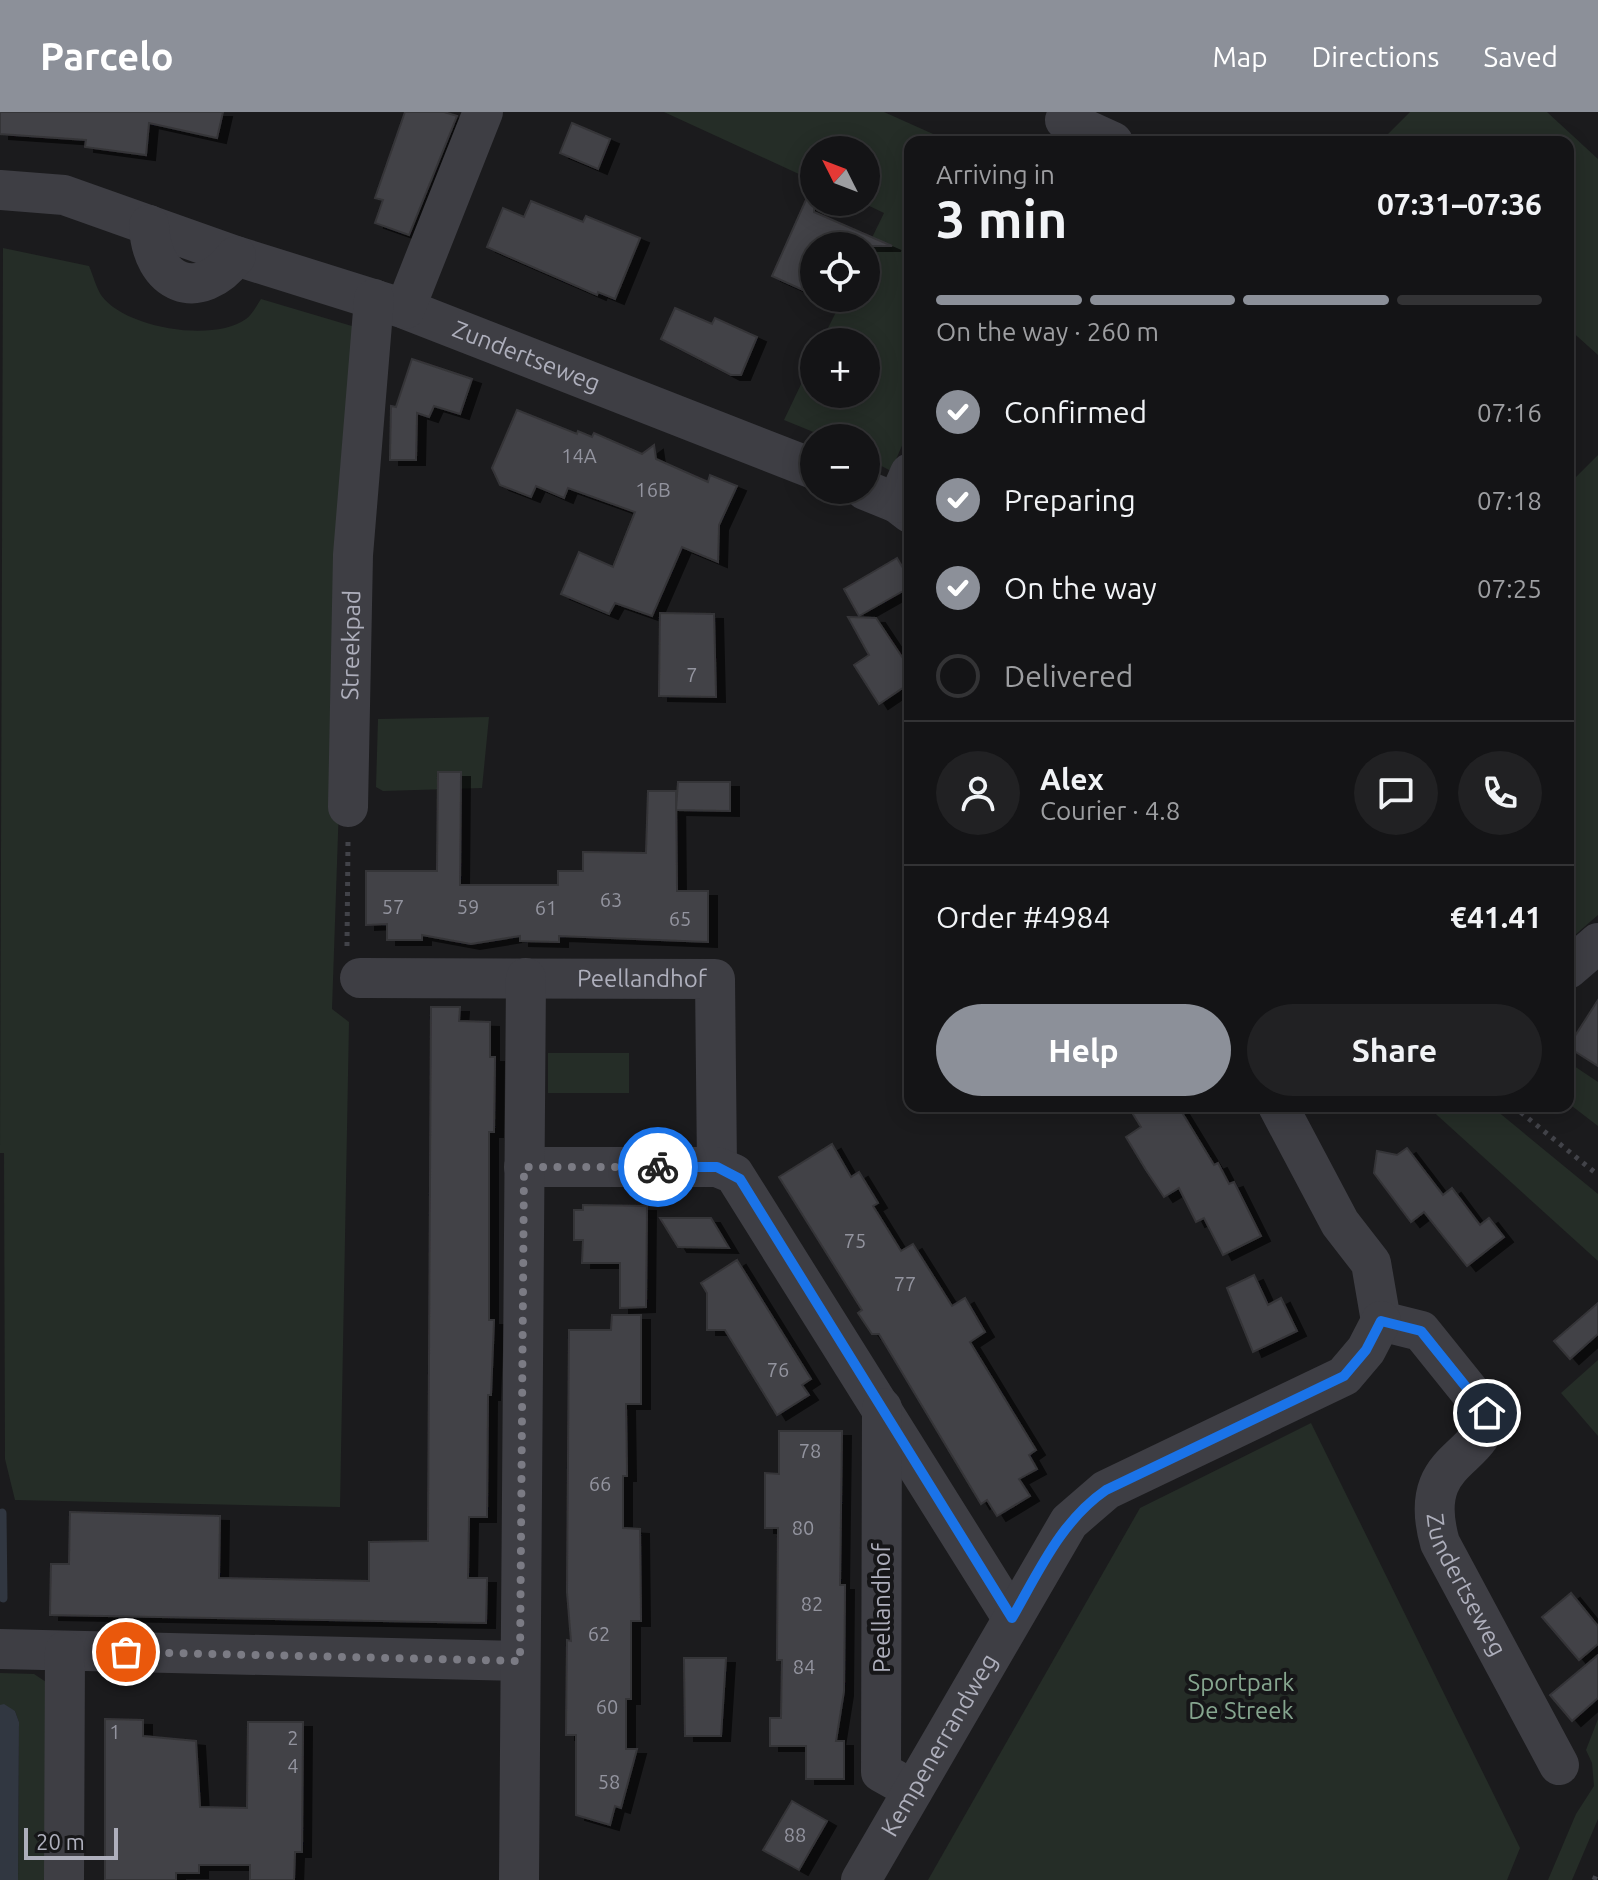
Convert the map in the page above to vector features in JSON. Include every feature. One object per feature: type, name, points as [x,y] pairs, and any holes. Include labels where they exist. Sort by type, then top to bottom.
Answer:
[{"type":"street","name":"Streekpad","points":[[348,807],[353,555],[389,304],[483,112]]},
{"type":"street","points":[[1063,125],[1095,136]]},
{"type":"street","name":"Zundertseweg","points":[[0,190],[64,195],[236,256],[389,304],[800,464]]},
{"type":"street","points":[[1574,964],[1598,943]]},
{"type":"street","name":"Peellandhof","points":[[360,978],[715,979],[717,1167]]},
{"type":"street","points":[[519,1880],[526,978]]},
{"type":"street","points":[[1291,1112],[1340,1223],[1371,1263],[1381,1321]]},
{"type":"street","points":[[524,1167],[717,1167],[734,1174],[1012,1618]]},
{"type":"street","name":"Zundertseweg","points":[[1381,1321],[1421,1331],[1487,1413],[1487,1424],[1480,1435],[1444,1472],[1436,1492],[1435,1526],[1440,1543],[1559,1765]]},
{"type":"street","name":"Kempenerrandweg","points":[[861,1880],[1053,1546],[1087,1503],[1106,1490],[1344,1376],[1366,1350],[1381,1321]]},
{"type":"street","name":"Peellandhof","points":[[882,1408],[881,1772],[913,1790]]},
{"type":"street","points":[[0,1649],[520,1661]]},
{"type":"street","points":[[64,1880],[65,1651]]},
{"type":"path","points":[[348,807],[347,979],[360,978]]},
{"type":"path","points":[[1520,1112],[1598,1175]]},
{"type":"path","points":[[1594,1880],[1598,1871]]},
{"type":"green space","points":[[664,112],[884,112],[938,136],[904,136],[904,441],[891,471],[880,465],[880,424],[800,424],[800,427],[784,420],[800,386],[800,408],[880,408],[880,328],[828,328],[836,312],[880,312],[880,232],[875,232],[884,213],[880,211],[880,136],[800,136],[800,175]]},
{"type":"green space","points":[[1410,112],[1547,112],[1573,136],[1386,136]]},
{"type":"green space","points":[[1574,137],[1598,159],[1598,355],[1574,333]]},
{"type":"green space","points":[[3,248],[89,266],[101,295],[112,306],[129,316],[170,328],[192,331],[231,326],[248,317],[261,299],[362,329],[351,455],[332,1009],[349,1022],[340,1507],[15,1500],[5,1459],[4,1153],[0,1153]]},
{"type":"green space","points":[[1598,455],[1598,915],[1574,936],[1574,479]]},
{"type":"green space","points":[[489,717],[482,788],[383,791],[376,787],[378,719]]},
{"type":"green space","points":[[548,1053],[629,1053],[629,1093],[548,1093]]},
{"type":"green space","points":[[1574,1066],[1598,1082],[1598,1126],[1574,1108]]},
{"type":"green space","points":[[1434,1112],[1498,1112],[1598,1194],[1598,1261]]},
{"type":"green space","points":[[1598,1360],[1598,1436],[1561,1393]]},
{"type":"green space","name":"Sportpark De Streek","points":[[1311,1423],[1520,1848],[1507,1880],[928,1880],[1140,1508]]},
{"type":"green space","points":[[0,1673],[34,1674],[46,1682],[54,1880],[18,1880],[19,1722],[15,1711],[0,1705]]},
{"type":"green space","points":[[1598,1719],[1598,1819],[1572,1880],[1548,1880],[1576,1814],[1594,1786],[1592,1763],[1586,1750]]},
{"type":"shaded area","points":[[4,1704],[15,1711],[19,1722],[18,1880],[0,1880],[0,1705]]},
{"type":"building","points":[[0,112],[223,112],[217,138],[149,123],[146,155],[85,147],[86,140],[0,134]]},
{"type":"building","points":[[405,112],[444,112],[457,116],[409,235],[375,223],[383,200],[375,198]]},
{"type":"building","points":[[572,123],[610,139],[598,169],[560,153]]},
{"type":"building","points":[[531,201],[583,222],[586,216],[640,238],[615,299],[598,292],[597,295],[487,247],[503,208],[524,217]]},
{"type":"building","points":[[800,213],[800,216],[823,216],[860,232],[800,232],[800,289],[772,276]]},
{"type":"building","points":[[675,308],[712,324],[715,318],[757,337],[741,375],[731,375],[661,339]]},
{"type":"building","points":[[412,359],[472,379],[460,414],[434,406],[429,417],[417,413],[416,460],[390,460],[391,406],[396,407]]},
{"type":"building","points":[[517,410],[577,434],[578,431],[592,437],[594,433],[642,454],[654,445],[656,459],[708,482],[710,475],[737,486],[719,525],[718,562],[682,547],[652,616],[615,603],[609,614],[561,594],[579,552],[613,567],[635,512],[568,488],[564,498],[536,486],[531,497],[500,485],[492,468]]},
{"type":"building","points":[[897,558],[904,570],[904,590],[859,616],[844,589]]},
{"type":"building","points":[[660,613],[714,614],[716,697],[659,696]]},
{"type":"building","points":[[848,617],[876,618],[904,660],[904,687],[879,704],[854,665],[869,655]]},
{"type":"building","points":[[438,772],[461,772],[460,885],[558,885],[558,871],[583,871],[583,852],[646,853],[648,791],[676,791],[677,891],[708,891],[708,942],[559,936],[559,942],[520,941],[520,936],[471,944],[422,935],[422,940],[387,940],[387,924],[366,925],[366,871],[437,871]]},
{"type":"building","points":[[678,782],[730,782],[730,811],[676,810]]},
{"type":"building","points":[[1598,1000],[1598,1066],[1574,1051],[1574,1038]]},
{"type":"building","points":[[431,1007],[460,1007],[459,1021],[490,1022],[490,1057],[495,1057],[494,1132],[489,1132],[489,1320],[494,1320],[491,1395],[488,1395],[487,1517],[469,1517],[468,1578],[487,1578],[486,1623],[50,1615],[51,1564],[69,1564],[70,1512],[220,1516],[219,1578],[369,1581],[369,1542],[428,1541]]},
{"type":"building","points":[[1132,1112],[1182,1112],[1214,1165],[1218,1163],[1229,1184],[1234,1182],[1261,1236],[1223,1255],[1204,1218],[1196,1222],[1179,1188],[1164,1197],[1146,1170],[1126,1137],[1141,1127]]},
{"type":"building","points":[[832,1144],[851,1177],[859,1172],[878,1203],[873,1206],[901,1251],[913,1244],[952,1306],[965,1298],[985,1332],[970,1342],[1036,1450],[1029,1455],[1037,1469],[1019,1479],[1030,1496],[997,1516],[987,1500],[981,1504],[879,1334],[872,1334],[858,1313],[862,1310],[779,1177]]},
{"type":"building","points":[[1407,1148],[1443,1195],[1452,1188],[1480,1225],[1489,1218],[1504,1237],[1467,1266],[1424,1212],[1411,1222],[1374,1173],[1377,1151],[1397,1155]]},
{"type":"building","points":[[583,1205],[647,1206],[646,1307],[620,1308],[620,1263],[582,1263],[583,1240],[574,1240],[574,1210],[583,1210]]},
{"type":"building","points":[[660,1218],[711,1218],[729,1248],[678,1247]]},
{"type":"building","points":[[737,1260],[811,1379],[802,1385],[809,1395],[777,1415],[725,1330],[707,1330],[707,1293],[701,1283]]},
{"type":"building","points":[[1254,1275],[1268,1305],[1281,1298],[1297,1331],[1253,1352],[1227,1288]]},
{"type":"building","points":[[1598,1303],[1598,1334],[1570,1359],[1554,1341]]},
{"type":"building","points":[[612,1315],[641,1315],[641,1404],[626,1404],[627,1476],[623,1476],[623,1528],[640,1529],[641,1621],[631,1621],[631,1699],[626,1699],[626,1749],[637,1749],[621,1808],[615,1806],[610,1825],[576,1815],[576,1735],[566,1735],[567,1640],[571,1641],[567,1592],[569,1330],[611,1330]]},
{"type":"building","points":[[779,1431],[842,1431],[840,1585],[845,1585],[844,1691],[836,1741],[844,1741],[844,1779],[806,1779],[806,1746],[770,1746],[770,1718],[781,1718],[782,1660],[777,1660],[778,1528],[765,1528],[765,1473],[779,1474]]},
{"type":"building","points":[[1571,1593],[1598,1626],[1598,1644],[1579,1660],[1542,1617]]},
{"type":"building","points":[[1598,1655],[1598,1698],[1572,1721],[1550,1695]]},
{"type":"building","points":[[684,1658],[726,1658],[721,1736],[685,1736]]},
{"type":"building","points":[[105,1719],[143,1720],[143,1736],[196,1741],[200,1807],[247,1808],[248,1722],[303,1722],[302,1852],[295,1852],[294,1880],[250,1880],[250,1865],[199,1865],[199,1873],[176,1873],[176,1880],[105,1880]]},
{"type":"building","points":[[792,1801],[827,1821],[799,1870],[763,1850]]},
{"type":"waterway","points":[[2,1513],[3,1598]]},
{"type":"way so far","points":[[126,1652],[520,1661],[524,1167],[658,1167]]},
{"type":"route","points":[[658,1167],[717,1167],[740,1179],[1012,1618],[1053,1546],[1087,1503],[1106,1490],[1344,1376],[1366,1350],[1381,1321],[1421,1331],[1483,1404],[1487,1413]]}]
